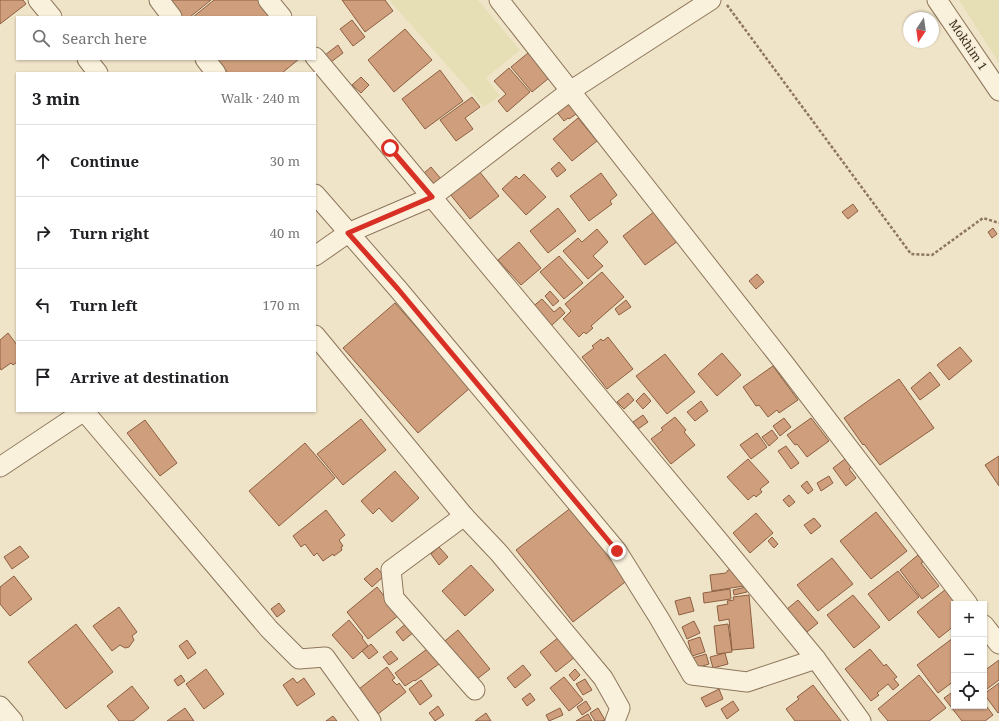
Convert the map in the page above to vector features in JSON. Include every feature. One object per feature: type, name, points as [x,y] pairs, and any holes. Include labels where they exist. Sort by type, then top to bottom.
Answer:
[{"type":"street","points":[[38,0],[51,16]]},
{"type":"street","points":[[159,0],[171,16]]},
{"type":"street","points":[[268,0],[281,16]]},
{"type":"street","points":[[500,0],[779,357],[966,601]]},
{"type":"street","points":[[316,255],[348,233],[432,197],[570,91],[711,0]]},
{"type":"street","name":"Mokhim 1","points":[[937,0],[999,91]]},
{"type":"street","points":[[316,58],[816,659],[861,721]]},
{"type":"street","points":[[88,60],[97,72]]},
{"type":"street","points":[[206,60],[215,72]]},
{"type":"street","points":[[316,195],[398,289],[617,551],[659,618],[692,675],[747,682],[816,659]]},
{"type":"street","points":[[316,336],[464,516],[499,552],[603,678],[620,708],[615,721]]},
{"type":"street","points":[[0,467],[82,412]]},
{"type":"street","points":[[85,412],[269,629],[299,660],[326,657],[371,721]]},
{"type":"street","points":[[464,516],[391,570],[394,598],[475,690]]},
{"type":"street","points":[[987,629],[999,644]]},
{"type":"street","points":[[0,706],[13,721]]},
{"type":"path","points":[[724,0],[910,254],[932,255],[983,218],[999,224]]},
{"type":"shaded area","points":[[389,0],[478,0],[520,50],[486,78],[500,96],[484,107]]},
{"type":"shaded area","points":[[959,0],[999,0],[999,63]]},
{"type":"building","points":[[0,0],[23,0],[26,4],[0,24]]},
{"type":"building","points":[[168,0],[211,0],[191,16],[180,16]]},
{"type":"building","points":[[214,0],[259,0],[272,16],[194,16]]},
{"type":"building","points":[[342,0],[385,0],[393,11],[365,32]]},
{"type":"building","points":[[352,20],[365,37],[353,46],[340,29]]},
{"type":"building","points":[[405,29],[432,60],[394,92],[368,60]]},
{"type":"building","points":[[338,45],[343,53],[331,62],[325,55]]},
{"type":"building","points":[[528,53],[549,78],[532,92],[511,67]]},
{"type":"building","points":[[218,60],[298,60],[283,72],[227,72]]},
{"type":"building","points":[[509,68],[530,92],[507,112],[498,101],[506,94],[494,81]]},
{"type":"building","points":[[440,70],[463,101],[425,129],[402,99]]},
{"type":"building","points":[[361,77],[369,85],[361,93],[352,85]]},
{"type":"building","points":[[472,97],[480,107],[465,118],[473,129],[456,141],[440,120]]},
{"type":"building","points":[[569,99],[579,112],[564,121],[555,110]]},
{"type":"building","points":[[578,118],[597,141],[572,161],[553,139]]},
{"type":"building","points":[[559,162],[566,170],[557,177],[551,169]]},
{"type":"building","points":[[431,167],[442,180],[435,185],[424,173]]},
{"type":"building","points":[[479,171],[499,196],[470,219],[450,194]]},
{"type":"building","points":[[601,173],[617,195],[610,201],[612,204],[589,221],[570,196]]},
{"type":"building","points":[[524,174],[546,197],[526,215],[502,189],[516,176],[519,179]]},
{"type":"building","points":[[853,204],[858,211],[848,219],[842,212]]},
{"type":"building","points":[[558,208],[576,231],[548,253],[530,231]]},
{"type":"building","points":[[655,211],[678,241],[645,265],[623,236]]},
{"type":"building","points":[[993,228],[997,234],[992,238],[988,232]]},
{"type":"building","points":[[597,229],[608,242],[593,256],[603,266],[588,279],[563,251],[578,238],[582,242]]},
{"type":"building","points":[[519,242],[541,268],[521,285],[498,260]]},
{"type":"building","points":[[559,256],[583,283],[564,299],[540,272]]},
{"type":"building","points":[[602,272],[624,297],[591,326],[593,328],[586,334],[584,332],[579,337],[563,319],[571,311],[565,304]]},
{"type":"building","points":[[757,274],[764,282],[756,289],[749,281]]},
{"type":"building","points":[[550,291],[559,301],[553,306],[545,296]]},
{"type":"building","points":[[542,299],[554,312],[560,307],[565,313],[551,326],[531,308]]},
{"type":"building","points":[[626,300],[631,307],[619,315],[615,309]]},
{"type":"building","points":[[395,303],[470,388],[418,433],[343,348]]},
{"type":"building","points":[[8,333],[16,344],[16,363],[13,365],[11,363],[1,370],[0,368],[0,340]]},
{"type":"building","points":[[608,337],[633,369],[607,389],[582,357],[594,348],[592,346],[601,339],[603,341]]},
{"type":"building","points":[[960,347],[972,361],[949,380],[937,365]]},
{"type":"building","points":[[722,353],[741,375],[717,396],[698,374]]},
{"type":"building","points":[[665,354],[695,392],[667,414],[636,376]]},
{"type":"building","points":[[773,366],[798,400],[779,413],[777,410],[768,417],[759,405],[756,406],[743,387]]},
{"type":"building","points":[[930,372],[940,385],[920,400],[911,388]]},
{"type":"building","points":[[899,379],[934,428],[880,465],[864,444],[863,445],[844,418]]},
{"type":"building","points":[[628,393],[634,400],[624,409],[617,402]]},
{"type":"building","points":[[644,393],[651,401],[643,409],[636,401]]},
{"type":"building","points":[[701,401],[708,411],[695,421],[687,412]]},
{"type":"building","points":[[643,415],[648,422],[638,429],[633,422]]},
{"type":"building","points":[[675,417],[686,430],[684,432],[695,445],[671,464],[651,439],[663,430],[661,428]]},
{"type":"building","points":[[784,418],[791,427],[780,436],[773,426]]},
{"type":"building","points":[[811,418],[829,441],[807,457],[797,444],[795,445],[787,435]]},
{"type":"building","points":[[361,419],[386,450],[343,485],[317,454]]},
{"type":"building","points":[[145,420],[177,463],[160,476],[127,433]]},
{"type":"building","points":[[772,430],[778,438],[769,446],[762,437]]},
{"type":"building","points":[[757,433],[767,447],[751,459],[740,445]]},
{"type":"building","points":[[305,443],[335,478],[279,526],[249,491]]},
{"type":"building","points":[[786,446],[799,463],[791,469],[778,451]]},
{"type":"building","points":[[999,456],[999,486],[985,465]]},
{"type":"building","points":[[748,459],[769,482],[760,489],[762,492],[756,497],[754,495],[748,500],[727,477]]},
{"type":"building","points":[[845,459],[851,467],[849,469],[856,478],[846,486],[833,468]]},
{"type":"building","points":[[395,471],[419,498],[392,522],[379,508],[373,514],[361,501]]},
{"type":"building","points":[[829,476],[833,483],[821,491],[817,483]]},
{"type":"building","points":[[807,481],[813,490],[808,494],[801,486]]},
{"type":"building","points":[[789,495],[795,502],[789,507],[783,500]]},
{"type":"building","points":[[572,507],[629,579],[573,622],[516,550]]},
{"type":"building","points":[[326,510],[345,535],[339,540],[343,546],[341,547],[342,550],[323,561],[317,553],[314,556],[305,544],[301,547],[293,536]]},
{"type":"building","points":[[876,512],[907,551],[871,579],[840,541]]},
{"type":"building","points":[[756,513],[773,533],[750,553],[733,533]]},
{"type":"building","points":[[814,518],[821,526],[811,534],[804,525]]},
{"type":"building","points":[[772,537],[778,544],[774,548],[768,541]]},
{"type":"building","points":[[20,546],[29,557],[12,569],[4,557]]},
{"type":"building","points":[[439,547],[448,557],[439,565],[431,554]]},
{"type":"building","points":[[918,555],[923,562],[921,563],[939,586],[922,599],[900,570]]},
{"type":"building","points":[[832,558],[853,584],[818,611],[797,585]]},
{"type":"building","points":[[471,565],[494,590],[465,616],[442,591]]},
{"type":"building","points":[[377,568],[384,576],[372,587],[364,579]]},
{"type":"building","points":[[738,568],[744,586],[712,591],[710,575],[726,573],[728,570]]},
{"type":"building","points":[[898,571],[919,597],[889,621],[868,594]]},
{"type":"building","points":[[14,576],[32,599],[10,616],[0,604],[0,587]]},
{"type":"building","points":[[377,587],[399,615],[368,639],[347,612]]},
{"type":"building","points":[[746,587],[747,592],[734,595],[733,590]]},
{"type":"building","points":[[730,589],[731,599],[704,603],[703,593]]},
{"type":"building","points":[[946,589],[955,601],[951,601],[951,628],[939,638],[917,612]]},
{"type":"building","points":[[749,595],[754,648],[732,650],[729,619],[719,621],[717,606],[728,604],[727,601],[734,600],[733,597]]},
{"type":"building","points":[[853,595],[880,627],[854,648],[827,615]]},
{"type":"building","points":[[690,597],[694,611],[679,615],[675,601]]},
{"type":"building","points":[[798,600],[818,623],[807,632],[787,609]]},
{"type":"building","points":[[279,603],[285,611],[277,617],[271,609]]},
{"type":"building","points":[[119,607],[137,632],[132,636],[134,640],[129,647],[125,648],[120,645],[112,651],[93,626]]},
{"type":"building","points":[[349,620],[363,637],[362,638],[368,646],[353,659],[332,635]]},
{"type":"building","points":[[694,621],[700,633],[687,639],[682,627]]},
{"type":"building","points":[[408,622],[415,631],[403,641],[396,632]]},
{"type":"building","points":[[76,624],[113,672],[66,709],[28,662]]},
{"type":"building","points":[[728,624],[732,652],[717,654],[714,626]]},
{"type":"building","points":[[458,630],[490,669],[472,683],[440,645]]},
{"type":"building","points":[[559,637],[575,657],[556,672],[540,652]]},
{"type":"building","points":[[700,637],[705,652],[692,656],[688,641]]},
{"type":"building","points":[[187,640],[196,653],[188,659],[179,646]]},
{"type":"building","points":[[951,640],[951,683],[938,693],[917,665]]},
{"type":"building","points":[[371,644],[378,652],[369,659],[362,651]]},
{"type":"building","points":[[427,649],[439,664],[415,681],[414,680],[405,686],[395,673]]},
{"type":"building","points":[[870,649],[884,666],[886,664],[897,677],[894,679],[899,685],[893,690],[888,684],[877,693],[879,695],[871,701],[845,669]]},
{"type":"building","points":[[391,651],[398,659],[389,665],[383,657]]},
{"type":"building","points":[[725,653],[728,664],[713,668],[710,657]]},
{"type":"building","points":[[706,654],[709,664],[696,668],[692,658]]},
{"type":"building","points":[[999,660],[999,680],[987,689],[987,673],[987,669]]},
{"type":"building","points":[[523,665],[531,675],[515,688],[507,678]]},
{"type":"building","points":[[387,667],[395,678],[392,680],[397,685],[399,683],[406,692],[378,714],[359,689]]},
{"type":"building","points":[[206,669],[224,694],[204,709],[186,684]]},
{"type":"building","points":[[575,669],[580,675],[574,681],[569,675]]},
{"type":"building","points":[[181,675],[185,681],[178,686],[174,680]]},
{"type":"building","points":[[919,675],[946,708],[929,721],[888,721],[878,709]]},
{"type":"building","points":[[564,677],[583,700],[569,711],[550,688]]},
{"type":"building","points":[[293,678],[297,683],[304,678],[315,694],[297,706],[283,685]]},
{"type":"building","points":[[585,679],[592,690],[583,695],[576,684]]},
{"type":"building","points":[[421,680],[432,696],[420,705],[409,689]]},
{"type":"building","points":[[999,683],[998,713],[987,698],[987,692]]},
{"type":"building","points":[[813,685],[841,721],[795,721],[786,709],[799,699],[797,697]]},
{"type":"building","points":[[132,686],[149,708],[133,721],[119,721],[107,706]]},
{"type":"building","points":[[719,689],[723,699],[706,707],[701,698]]},
{"type":"building","points":[[530,693],[535,700],[527,706],[522,699]]},
{"type":"building","points":[[951,693],[951,707],[944,698]]},
{"type":"building","points":[[586,701],[591,709],[582,715],[577,707]]},
{"type":"building","points":[[733,701],[739,710],[727,719],[721,709]]},
{"type":"building","points":[[438,706],[444,715],[435,721],[429,713]]},
{"type":"building","points":[[987,707],[993,715],[985,721],[962,721],[953,709],[987,709]]},
{"type":"building","points":[[185,708],[194,721],[167,721]]},
{"type":"building","points":[[560,708],[563,715],[549,721],[546,715]]},
{"type":"building","points":[[598,708],[605,720],[595,721],[590,713]]},
{"type":"building","points":[[486,713],[491,721],[475,721]]},
{"type":"building","points":[[588,714],[592,721],[576,721]]},
{"type":"building","points":[[333,716],[337,721],[326,721]]},
{"type":"route","points":[[390,148],[432,197],[348,233],[398,289],[617,551]]}]
